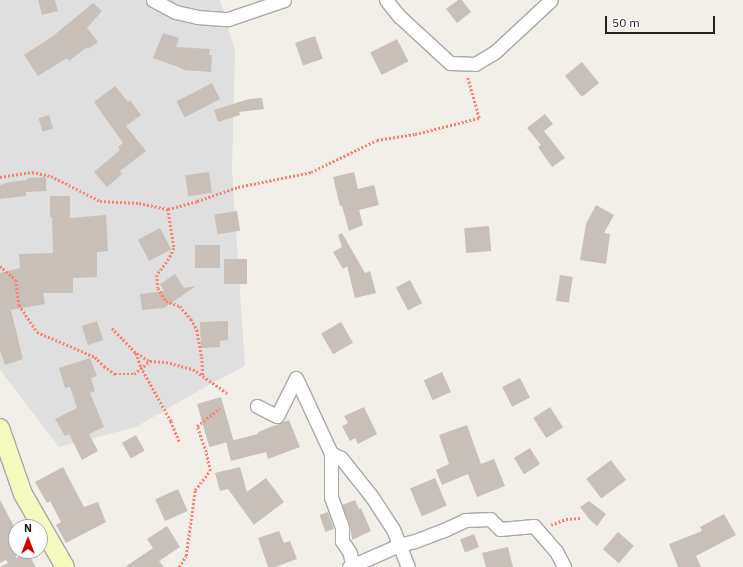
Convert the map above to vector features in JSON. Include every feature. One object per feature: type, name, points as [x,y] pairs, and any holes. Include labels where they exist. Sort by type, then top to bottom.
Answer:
[{"type":"main road","points":[[0,428],[23,494],[58,564]]},
{"type":"street","points":[[153,0],[176,12],[197,17],[228,19],[284,0]]},
{"type":"street","points":[[386,0],[399,16],[450,63],[463,64],[475,64],[495,52],[551,0]]},
{"type":"street","points":[[257,406],[277,416],[296,378],[331,453],[331,497],[342,528],[342,541],[350,553],[351,566],[399,545],[416,541],[465,520],[490,519],[500,529],[534,526],[556,551],[564,567]]},
{"type":"street","points":[[331,453],[341,458],[372,497],[393,529],[408,567]]},
{"type":"path","points":[[0,177],[32,172],[51,176],[100,201],[139,203],[168,209],[238,187],[311,172],[377,140],[415,134],[479,118],[463,64]]},
{"type":"path","points":[[168,209],[174,248],[169,260],[157,275],[157,283],[166,301],[180,306],[191,319],[197,330],[204,377]]},
{"type":"path","points":[[0,266],[16,280],[19,305],[37,332],[95,357],[115,374],[134,374],[150,361]]},
{"type":"path","points":[[112,328],[136,353],[150,361],[166,362],[193,369],[227,393]]},
{"type":"path","points":[[136,353],[141,367],[171,421],[179,442]]},
{"type":"path","points":[[179,567],[186,556],[195,490],[210,471],[206,452],[197,426],[220,408]]},
{"type":"path","points":[[534,526],[548,525],[566,519],[580,518]]},
{"type":"shaded area","points":[[0,0],[220,0],[235,51],[232,169],[245,366],[212,383],[136,427],[59,447],[0,370]]},
{"type":"building","points":[[38,0],[55,0],[58,11],[42,15]]},
{"type":"building","points":[[458,0],[462,0],[471,12],[457,23],[446,9]]},
{"type":"building","points":[[93,3],[102,11],[87,28],[98,42],[88,49],[87,47],[69,61],[67,58],[38,76],[24,55],[53,36]]},
{"type":"building","points":[[163,33],[179,38],[176,47],[210,49],[209,55],[212,55],[211,72],[183,70],[153,58]]},
{"type":"building","points":[[315,36],[323,59],[303,66],[295,43]]},
{"type":"building","points":[[397,39],[408,61],[382,75],[370,53]]},
{"type":"building","points":[[582,62],[599,83],[582,97],[565,76]]},
{"type":"building","points":[[212,83],[220,99],[185,117],[176,101]]},
{"type":"building","points":[[115,86],[128,102],[130,100],[141,115],[126,126],[146,151],[120,171],[122,174],[107,187],[94,172],[120,150],[118,147],[123,143],[94,102]]},
{"type":"building","points":[[262,98],[264,109],[239,112],[240,115],[218,122],[214,110],[249,99]]},
{"type":"building","points":[[545,114],[553,124],[544,131],[565,158],[552,167],[538,147],[541,145],[527,128]]},
{"type":"building","points":[[49,115],[53,128],[43,132],[38,118]]},
{"type":"building","points":[[209,172],[212,193],[188,196],[185,175]]},
{"type":"building","points":[[354,172],[358,189],[374,185],[379,205],[359,210],[363,225],[349,231],[342,206],[340,206],[333,177]]},
{"type":"building","points":[[46,177],[46,191],[26,192],[26,196],[0,199],[0,185],[27,180],[27,178]]},
{"type":"building","points":[[50,196],[70,196],[70,218],[106,215],[108,251],[97,252],[97,277],[73,278],[73,293],[43,293],[45,304],[11,310],[23,359],[5,365],[0,351],[0,273],[20,268],[19,254],[53,253]]},
{"type":"building","points":[[596,205],[614,215],[604,233],[610,234],[606,264],[580,260],[586,224]]},
{"type":"building","points":[[237,211],[240,231],[217,234],[214,215]]},
{"type":"building","points":[[489,226],[491,251],[466,253],[464,228]]},
{"type":"building","points":[[160,228],[171,249],[149,261],[138,240]]},
{"type":"building","points":[[342,233],[365,273],[370,271],[376,293],[355,298],[347,266],[343,269],[333,252],[342,247],[338,235]]},
{"type":"building","points":[[195,245],[220,245],[220,268],[195,268]]},
{"type":"building","points":[[224,259],[247,259],[247,284],[224,284]]},
{"type":"building","points":[[175,274],[184,288],[196,286],[164,308],[142,310],[140,294],[164,291],[160,284]]},
{"type":"building","points":[[560,275],[573,277],[569,303],[556,301]]},
{"type":"building","points":[[410,280],[422,303],[408,310],[396,288]]},
{"type":"building","points":[[97,321],[103,340],[88,345],[82,326]]},
{"type":"building","points":[[228,321],[228,340],[220,341],[220,347],[201,348],[200,322]]},
{"type":"building","points":[[341,322],[353,343],[333,354],[321,334]]},
{"type":"building","points":[[90,358],[97,376],[91,378],[95,391],[90,393],[104,427],[89,434],[98,451],[82,460],[69,434],[65,436],[55,419],[77,408],[70,387],[65,388],[59,368]]},
{"type":"building","points":[[442,372],[451,392],[433,400],[424,380]]},
{"type":"building","points":[[520,378],[530,398],[512,407],[502,387]]},
{"type":"building","points":[[221,397],[233,440],[209,447],[197,404]]},
{"type":"building","points":[[364,407],[377,434],[358,444],[355,438],[350,441],[342,426],[348,423],[344,416]]},
{"type":"building","points":[[550,407],[563,427],[546,438],[533,418]]},
{"type":"building","points":[[289,420],[300,447],[268,459],[266,452],[231,461],[226,442],[258,434],[258,432]]},
{"type":"building","points":[[467,425],[481,464],[494,459],[505,486],[477,497],[468,474],[442,485],[436,470],[449,464],[439,435]]},
{"type":"building","points":[[136,435],[145,451],[131,459],[122,443]]},
{"type":"building","points":[[530,448],[540,464],[524,474],[514,458]]},
{"type":"building","points":[[611,460],[626,480],[601,499],[586,479]]},
{"type":"building","points":[[63,467],[84,507],[98,502],[106,522],[66,543],[56,525],[61,522],[50,501],[47,503],[35,482]]},
{"type":"building","points":[[240,467],[247,492],[266,478],[284,502],[254,525],[228,489],[220,491],[215,473]]},
{"type":"building","points":[[435,478],[447,506],[422,516],[410,489]]},
{"type":"building","points":[[178,489],[188,511],[165,521],[155,499]]},
{"type":"building","points":[[0,500],[10,519],[8,519],[8,559],[31,559],[36,567],[0,567],[8,563],[6,560],[0,563]]},
{"type":"building","points":[[355,500],[359,509],[361,508],[371,531],[352,540],[350,525],[342,505]]},
{"type":"building","points":[[589,501],[606,514],[597,526],[590,520],[580,507]]},
{"type":"building","points":[[328,512],[334,529],[325,532],[319,515]]},
{"type":"building","points":[[724,514],[736,535],[696,556],[701,567],[678,567],[669,544],[702,531],[700,527]]},
{"type":"building","points":[[167,526],[180,547],[159,561],[164,567],[125,567],[153,548],[147,539]]},
{"type":"building","points":[[279,531],[284,543],[290,541],[297,559],[275,567],[268,567],[258,538]]},
{"type":"building","points":[[618,532],[634,546],[619,563],[603,549]]},
{"type":"building","points":[[474,534],[479,547],[465,552],[460,539]]},
{"type":"building","points":[[508,547],[513,567],[486,567],[482,553]]}]
